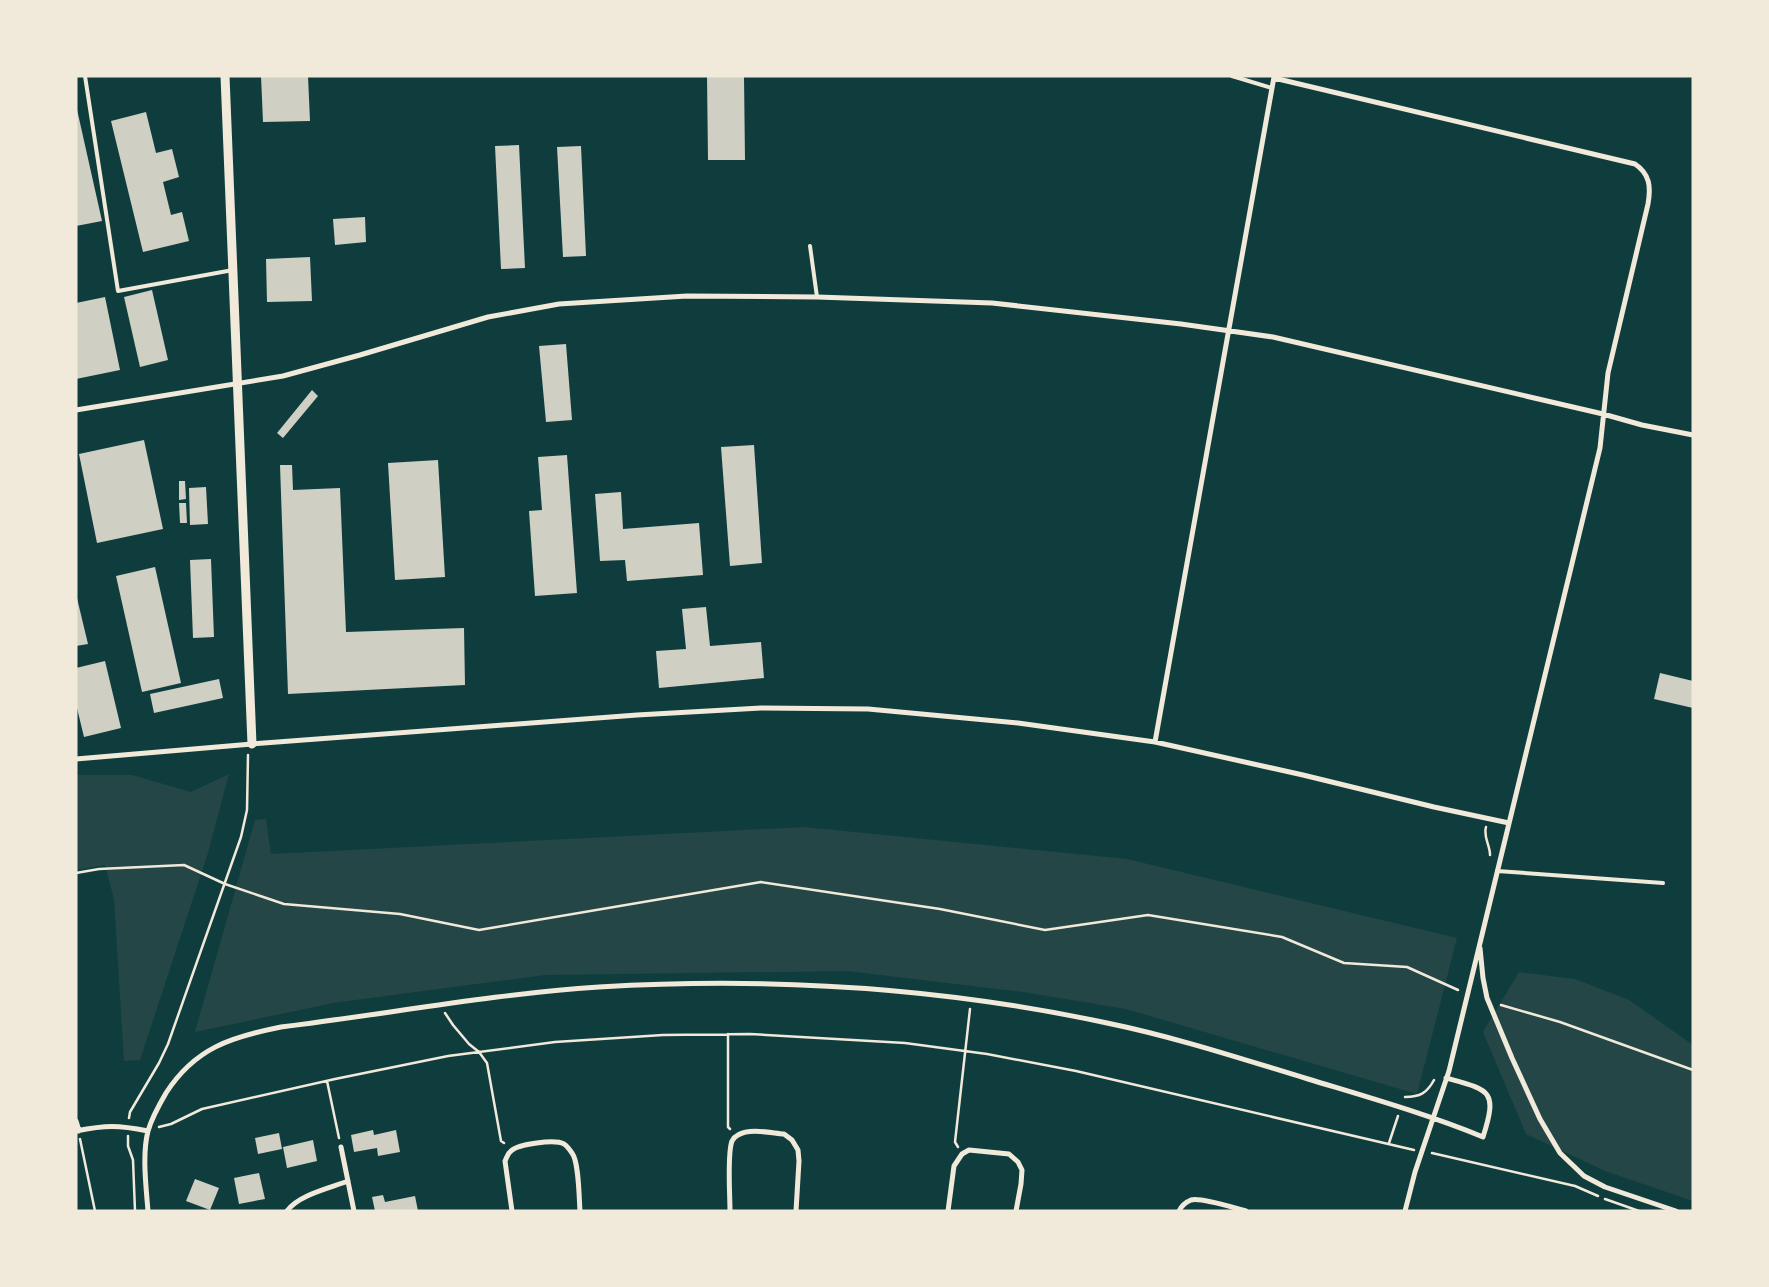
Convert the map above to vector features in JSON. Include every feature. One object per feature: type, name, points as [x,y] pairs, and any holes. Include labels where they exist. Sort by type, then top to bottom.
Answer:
[{"type":"street","points":[[226,76],[252,744]]},
{"type":"street","points":[[1154,742],[1274,77],[1635,164],[1640,168],[1645,173],[1650,185],[1648,204],[1608,373],[1600,448],[1446,1078],[1405,1211]]},
{"type":"street","points":[[76,410],[283,376],[352,358],[488,317],[560,304],[687,296],[817,297],[992,303],[1099,314],[1274,337],[1604,414],[1642,425],[1693,435]]},
{"type":"street","points":[[76,759],[637,715],[761,708],[868,709],[1018,723],[1154,742],[1509,823]]},
{"type":"street","points":[[1480,942],[1482,972],[1488,1002],[1540,1120],[1560,1153],[1584,1176],[1606,1187],[1676,1211]]},
{"type":"street","points":[[148,1211],[146,1160],[148,1130],[159,1105],[173,1083],[201,1054],[213,1047],[261,1031],[441,1005],[588,988],[673,984],[827,986],[928,994],[1016,1006],[1126,1028],[1245,1060],[1433,1118],[1483,1137],[1490,1112],[1490,1102],[1487,1094],[1476,1086],[1446,1078]]},
{"type":"street","points":[[76,1120],[77,1131],[111,1125],[148,1130]]},
{"type":"street","points":[[730,1211],[730,1154],[732,1140],[744,1133],[784,1134],[792,1140],[798,1150],[799,1161],[796,1211]]},
{"type":"street","points":[[512,1211],[505,1161],[507,1155],[512,1149],[529,1144],[557,1142],[564,1144],[573,1153],[580,1211]]},
{"type":"street","points":[[341,1146],[354,1211]]},
{"type":"street","points":[[948,1211],[954,1166],[962,1154],[969,1150],[1009,1154],[1018,1162],[1022,1170],[1022,1184],[1016,1211]]},
{"type":"street","points":[[287,1211],[290,1207],[308,1196],[348,1181]]},
{"type":"street","points":[[1178,1211],[1190,1200],[1201,1200],[1246,1211]]},
{"type":"lane","points":[[85,76],[118,291],[233,270]]},
{"type":"lane","points":[[1232,76],[1272,88]]},
{"type":"lane","points":[[810,246],[817,297]]},
{"type":"lane","points":[[1497,871],[1663,883]]},
{"type":"path","points":[[136,1211],[133,1160],[127,1142],[130,1112],[168,1044],[241,837],[247,810],[247,758],[252,744]]},
{"type":"path","points":[[1488,818],[1484,834],[1490,849],[1490,857]]},
{"type":"path","points":[[76,873],[99,869],[184,865],[225,884],[284,904],[400,914],[479,930],[760,882],[940,909],[1045,930],[1148,915],[1282,937],[1344,963],[1407,967],[1467,994]]},
{"type":"path","points":[[962,1154],[955,1142],[971,1000]]},
{"type":"path","points":[[1488,1002],[1560,1022],[1693,1070]]},
{"type":"path","points":[[441,1005],[452,1025],[479,1052],[489,1066],[501,1141],[512,1149]]},
{"type":"path","points":[[728,1034],[728,1127],[736,1136]]},
{"type":"path","points":[[148,1130],[171,1124],[202,1110],[327,1081],[479,1052],[573,1040],[663,1035],[728,1034],[868,1040],[966,1051],[1076,1071],[1575,1186],[1617,1204],[1640,1211]]},
{"type":"path","points":[[1389,1143],[1404,1097],[1414,1097],[1426,1092],[1438,1074]]},
{"type":"path","points":[[327,1081],[341,1146]]},
{"type":"path","points":[[77,1131],[95,1211]]},
{"type":"shaded area","points":[[229,774],[208,853],[140,1060],[124,1061],[114,899],[105,865],[76,870],[76,775],[132,775],[191,792]]},
{"type":"shaded area","points":[[266,819],[271,854],[804,827],[1127,859],[1457,938],[1417,1094],[1126,1009],[1023,992],[847,971],[545,975],[333,1003],[195,1032],[255,820]]},
{"type":"shaded area","points":[[1519,972],[1575,979],[1629,1000],[1693,1045],[1693,1201],[1605,1171],[1526,1134],[1483,1032]]},
{"type":"building","points":[[261,76],[308,76],[310,121],[263,122]]},
{"type":"building","points":[[707,76],[744,76],[745,160],[708,160]]},
{"type":"building","points":[[76,105],[102,221],[76,226]]},
{"type":"building","points":[[146,112],[156,153],[172,149],[179,177],[163,182],[171,215],[182,212],[189,241],[143,252],[111,121]]},
{"type":"building","points":[[519,145],[525,268],[501,269],[495,146]]},
{"type":"building","points":[[581,146],[586,256],[563,257],[557,147]]},
{"type":"building","points":[[365,217],[366,242],[335,245],[333,219]]},
{"type":"building","points":[[310,257],[312,301],[267,302],[266,259]]},
{"type":"building","points":[[152,290],[168,360],[140,367],[124,297]]},
{"type":"building","points":[[105,297],[120,370],[76,379],[76,303]]},
{"type":"building","points":[[566,344],[572,420],[546,422],[539,346]]},
{"type":"building","points":[[312,390],[318,396],[283,438],[277,433]]},
{"type":"building","points":[[144,440],[163,529],[97,543],[79,454]]},
{"type":"building","points":[[754,445],[762,563],[730,566],[721,447]]},
{"type":"building","points":[[567,455],[577,593],[535,596],[529,511],[542,510],[538,457]]},
{"type":"building","points":[[438,460],[445,577],[395,580],[388,463]]},
{"type":"building","points":[[280,465],[292,465],[293,490],[340,488],[346,632],[464,628],[465,685],[288,694]]},
{"type":"building","points":[[179,481],[185,481],[186,499],[179,500]]},
{"type":"building","points":[[206,487],[208,524],[190,525],[189,488]]},
{"type":"building","points":[[621,492],[623,529],[699,523],[703,575],[627,581],[625,560],[600,561],[595,494]]},
{"type":"building","points":[[179,503],[186,503],[187,523],[180,523]]},
{"type":"building","points":[[211,559],[214,637],[193,638],[190,560]]},
{"type":"building","points":[[155,567],[181,683],[142,692],[116,576]]},
{"type":"building","points":[[76,594],[88,644],[76,646]]},
{"type":"building","points":[[706,607],[710,646],[761,642],[764,678],[659,688],[656,651],[686,649],[682,609]]},
{"type":"building","points":[[105,661],[121,728],[84,737],[76,704],[76,668]]},
{"type":"building","points":[[1660,673],[1693,681],[1693,708],[1654,699]]},
{"type":"building","points":[[219,679],[223,698],[154,713],[150,694]]},
{"type":"building","points":[[373,1130],[374,1135],[396,1130],[400,1152],[378,1156],[377,1148],[354,1152],[351,1135]]},
{"type":"building","points":[[279,1133],[282,1149],[258,1154],[255,1138]]},
{"type":"building","points":[[313,1140],[317,1161],[287,1168],[283,1147]]},
{"type":"building","points":[[259,1173],[265,1199],[239,1204],[234,1178]]},
{"type":"building","points":[[195,1179],[219,1188],[210,1210],[186,1201]]},
{"type":"building","points":[[383,1195],[385,1202],[415,1196],[418,1211],[375,1211],[372,1197]]}]
